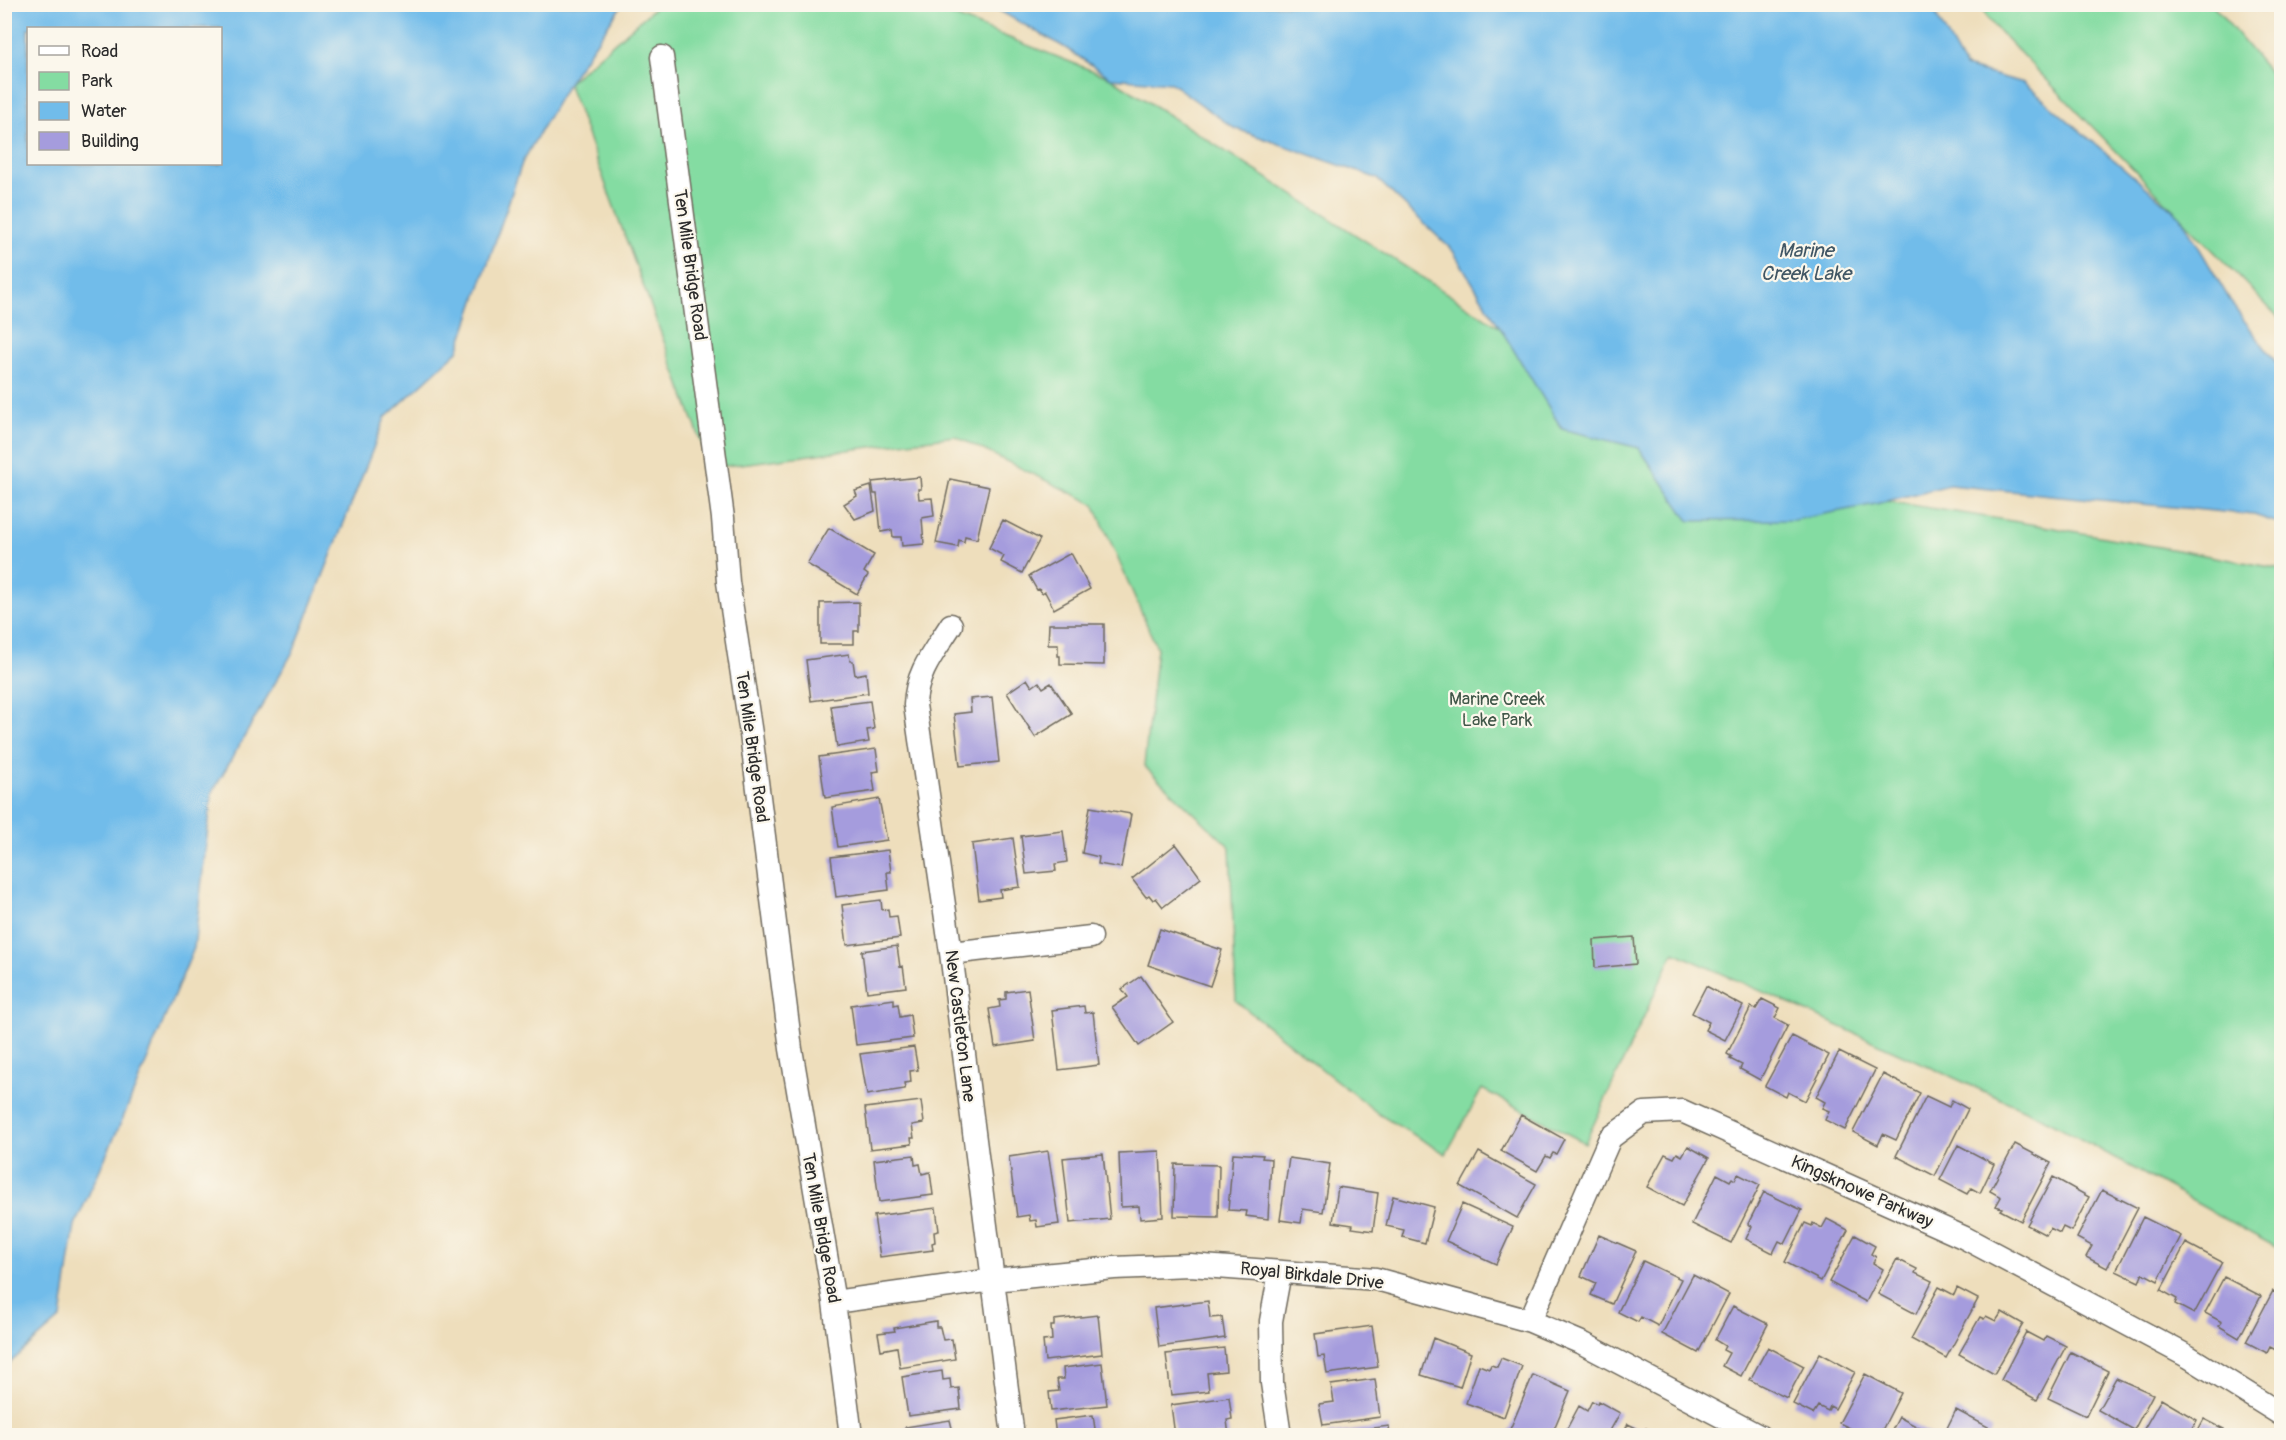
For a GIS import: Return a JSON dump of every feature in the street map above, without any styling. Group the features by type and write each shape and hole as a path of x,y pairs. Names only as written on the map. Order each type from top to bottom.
{"street":[{"name":"Ten Mile Bridge Road","path":"662,57 790,1049 834,1302 851,1436"},
{"name":"New Castleton Lane","path":"951,625 921,672 915,687 915,705 951,953 1014,1436"},
{"path":"951,953 1091,937"},
{"name":"Kingsknowe Parkway","path":"1530,1321 1610,1138 1644,1113 1682,1111 1965,1238 2189,1357 2282,1415"},
{"name":"Royal Birkdale Drive","path":"834,1302 993,1280 1114,1268 1190,1265 1376,1279 1530,1321 1584,1344 1759,1436"},
{"path":"1280,1272 1271,1321 1272,1383 1280,1436"}],"green space":[{"name":"Marine Creek Lake Park","path":"658,5 925,5 1111,78 1501,328 1672,467 2049,527 2281,569 2281,1250 2039,1116 1674,952 1585,1143 1482,1089 1446,1154 1380,1115 1236,1001 1230,847 1144,766 1157,648 1094,504 955,436 711,468 568,83"},
{"path":"1978,5 2213,5 2281,86 2281,320 1994,26"}],"water":[{"path":"5,4 622,5 568,83 522,163 458,351 385,418 294,650 212,793 194,948 123,1118 75,1225 61,1318 5,1367"},
{"name":"Marine Creek Lake","path":"989,5 1935,5 1937,17 1965,67 2024,83 2181,217 2234,307 2281,369 2281,524 2254,515 1949,485 1876,504 1794,520 1689,521 1639,448 1562,429 1453,251 1376,178 1234,128 1171,83 1111,78 1064,47"}],"building":[{"path":"920,477 919,499 932,498 934,516 922,518 924,544 902,546 901,537 893,537 892,530 881,532 877,494 874,494 872,482"},
{"path":"950,479 989,487 977,539 965,536 964,542 959,540 958,547 936,543"},
{"path":"871,486 875,511 855,519 844,504 857,496 855,491"},
{"path":"1003,520 1040,539 1022,573 1001,562 1004,556 989,548"},
{"path":"829,528 874,555 864,572 868,575 857,594 807,564"},
{"path":"1071,553 1090,589 1054,609 1045,592 1042,594 1039,589 1037,590 1029,576"},
{"path":"859,602 859,631 854,631 854,644 820,644 820,603"},
{"path":"1049,624 1104,624 1104,665 1060,664 1058,645 1048,645"},
{"path":"849,654 850,661 853,661 855,675 866,673 868,693 811,701 806,660"},
{"path":"1027,679 1032,687 1039,682 1043,688 1051,683 1072,714 1035,737 1007,693"},
{"path":"992,697 999,762 960,766 954,714 971,712 970,699"},
{"path":"870,701 874,729 867,730 869,742 837,747 831,706"},
{"path":"876,749 879,771 872,772 875,791 825,798 819,757"},
{"path":"879,799 887,840 838,847 832,807"},
{"path":"1090,807 1131,814 1121,868 1098,864 1099,857 1082,853"},
{"path":"1063,831 1067,862 1055,864 1056,871 1026,874 1021,836"},
{"path":"1013,838 1020,887 1000,890 1001,897 979,900 972,844"},
{"path":"1176,844 1201,878 1163,907 1156,898 1153,900 1149,895 1146,897 1132,879"},
{"path":"888,850 891,872 887,872 889,890 836,897 831,857"},
{"path":"881,900 882,910 888,909 889,917 897,916 900,938 847,945 842,905"},
{"path":"1160,929 1222,950 1210,986 1148,965"},
{"path":"1634,937 1636,964 1595,968 1594,940"},
{"path":"897,946 906,987 867,992 862,951"},
{"path":"1141,976 1173,1022 1139,1046 1112,1007 1128,997 1122,989"},
{"path":"1706,986 1743,1006 1725,1040 1705,1030 1709,1022 1692,1013"},
{"path":"1028,989 1035,1041 995,1047 989,1009 1000,1007 999,1000 1006,999 1006,992"},
{"path":"894,999 894,1005 898,1004 900,1017 910,1015 913,1038 856,1045 851,1005"},
{"path":"1762,999 1780,1008 1775,1018 1788,1025 1760,1080 1740,1069 1742,1065 1730,1059 1732,1057 1727,1054 1751,1007 1756,1009"},
{"path":"1084,1006 1085,1013 1093,1012 1099,1065 1059,1070 1052,1010"},
{"path":"1792,1036 1829,1055 1805,1101 1788,1092 1786,1097 1765,1086"},
{"path":"914,1047 918,1070 910,1071 911,1082 904,1083 905,1089 867,1095 860,1054"},
{"path":"1839,1052 1875,1070 1845,1130 1825,1120 1829,1111 1822,1108 1825,1102 1816,1097"},
{"path":"1883,1074 1920,1093 1896,1140 1883,1134 1878,1145 1853,1132"},
{"path":"1926,1096 1949,1107 1952,1100 1968,1109 1935,1176 1896,1156"},
{"path":"921,1101 924,1123 912,1125 914,1138 911,1138 912,1144 870,1149 865,1108"},
{"path":"1521,1115 1564,1139 1556,1154 1553,1153 1550,1158 1546,1156 1537,1171 1501,1151"},
{"path":"2015,1144 2051,1163 2021,1221 2000,1210 2002,1208 1996,1206 2001,1197 1990,1191"},
{"path":"1958,1145 1994,1164 1980,1193 1971,1188 1967,1194 1940,1180"},
{"path":"1688,1146 1709,1158 1682,1206 1647,1187 1665,1154 1674,1158 1677,1153 1682,1156"},
{"path":"1048,1151 1059,1224 1037,1227 1036,1220 1030,1221 1029,1215 1017,1217 1009,1157"},
{"path":"1160,1151 1163,1217 1140,1219 1139,1206 1121,1207 1119,1153"},
{"path":"1479,1152 1536,1184 1517,1218 1460,1186"},
{"path":"1233,1153 1263,1155 1262,1158 1271,1159 1268,1219 1246,1216 1247,1211 1228,1210"},
{"path":"1103,1154 1110,1219 1070,1223 1063,1158"},
{"path":"914,1155 915,1165 920,1164 922,1174 930,1172 933,1195 879,1202 874,1160"},
{"path":"1289,1158 1330,1164 1323,1212 1303,1209 1301,1223 1280,1220"},
{"path":"1175,1164 1219,1165 1218,1217 1174,1216"},
{"path":"1717,1174 1730,1181 1732,1178 1735,1180 1738,1174 1760,1185 1731,1243 1692,1224"},
{"path":"2053,1177 2089,1197 2071,1231 2063,1227 2060,1233 2050,1228 2046,1235 2027,1225"},
{"path":"1338,1187 1378,1193 1373,1231 1333,1222"},
{"path":"2102,1190 2138,1208 2107,1268 2086,1257 2092,1246 2077,1238"},
{"path":"1764,1192 1802,1210 1785,1244 1779,1241 1773,1253 1746,1239 1752,1226 1748,1224"},
{"path":"1393,1196 1434,1207 1425,1243 1402,1237 1404,1230 1386,1226"},
{"path":"1462,1204 1513,1227 1496,1264 1446,1241"},
{"path":"936,1208 939,1231 934,1232 933,1250 880,1257 874,1216"},
{"path":"2143,1217 2181,1236 2158,1281 2143,1273 2139,1282 2116,1271"},
{"path":"1827,1219 1848,1230 1821,1281 1785,1262 1805,1223 1812,1226 1813,1223 1822,1228"},
{"path":"1599,1235 1636,1251 1612,1304 1591,1295 1596,1283 1581,1276"},
{"path":"1855,1235 1875,1246 1871,1254 1876,1257 1873,1263 1883,1269 1866,1302 1829,1282"},
{"path":"2186,1243 2222,1262 2194,1314 2175,1304 2177,1299 2161,1290"},
{"path":"1897,1259 1917,1269 1915,1273 1932,1281 1916,1314 1878,1294"},
{"path":"1643,1261 1681,1279 1658,1326 1641,1317 1638,1322 1618,1312"},
{"path":"1693,1275 1729,1294 1698,1353 1662,1334"},
{"path":"2224,1277 2261,1296 2239,1338 2219,1326 2222,1322 2205,1313"},
{"path":"1939,1287 1954,1295 1957,1288 1978,1299 1946,1358 1911,1339"},
{"path":"2273,1291 2282,1295 2282,1353 2270,1347 2267,1353 2246,1342"},
{"path":"1208,1301 1210,1318 1222,1317 1225,1338 1159,1347 1154,1308"},
{"path":"1733,1306 1768,1324 1741,1376 1722,1366 1729,1353 1723,1350 1725,1346 1715,1340"},
{"path":"2002,1312 2023,1324 1994,1374 1959,1354 1980,1317 1984,1319 1986,1316 1996,1321"},
{"path":"1098,1315 1102,1354 1045,1361 1043,1341 1052,1340 1051,1326 1054,1326 1054,1320"},
{"path":"936,1321 936,1327 940,1327 943,1340 952,1339 955,1359 900,1368 897,1347 881,1350 878,1333"},
{"path":"1372,1326 1378,1367 1327,1374 1324,1356 1318,1357 1315,1334"},
{"path":"2026,1332 2043,1341 2046,1336 2066,1346 2037,1400 2001,1380"},
{"path":"1433,1338 1471,1353 1460,1387 1421,1375"},
{"path":"1768,1347 1804,1366 1787,1398 1750,1380"},
{"path":"1224,1348 1226,1371 1207,1373 1209,1391 1171,1395 1166,1354"},
{"path":"2071,1352 2108,1371 2086,1416 2048,1398"},
{"path":"1820,1353 1855,1372 1835,1409 1830,1406 1828,1411 1818,1406 1813,1414 1793,1404"},
{"path":"1501,1358 1522,1366 1504,1417 1466,1403 1479,1365 1489,1369 1491,1365 1497,1367"},
{"path":"1102,1363 1107,1405 1051,1411 1049,1392 1059,1391 1057,1379 1064,1379 1063,1368"},
{"path":"942,1371 943,1380 950,1379 951,1389 959,1388 961,1409 908,1416 902,1377"},
{"path":"1865,1374 1901,1393 1879,1436 1852,1436 1854,1430 1839,1423"},
{"path":"1533,1375 1570,1391 1551,1436 1511,1436 1508,1434"},
{"path":"2116,1378 2153,1394 2134,1430 2098,1410"},
{"path":"1375,1379 1380,1417 1323,1425 1319,1404 1334,1402 1331,1385"},
{"path":"1229,1397 1232,1419 1227,1420 1229,1436 1175,1436 1171,1405"},
{"path":"2161,1399 2197,1420 2189,1436 2140,1436"},
{"path":"1592,1401 1597,1404 1598,1401 1620,1413 1607,1436 1563,1436 1579,1406 1587,1411"},
{"path":"1956,1410 1992,1429 1989,1436 1943,1436"},
{"path":"1093,1415 1096,1436 1056,1436 1054,1420"},
{"path":"1899,1417 1934,1436 1889,1436"},
{"path":"2204,1419 2224,1429 2220,1436 2195,1436"},
{"path":"950,1420 954,1436 907,1436 905,1427"},
{"path":"1628,1424 1644,1432 1646,1428 1661,1436 1622,1436"},
{"path":"1389,1426 1390,1436 1327,1436 1327,1434"}]}
